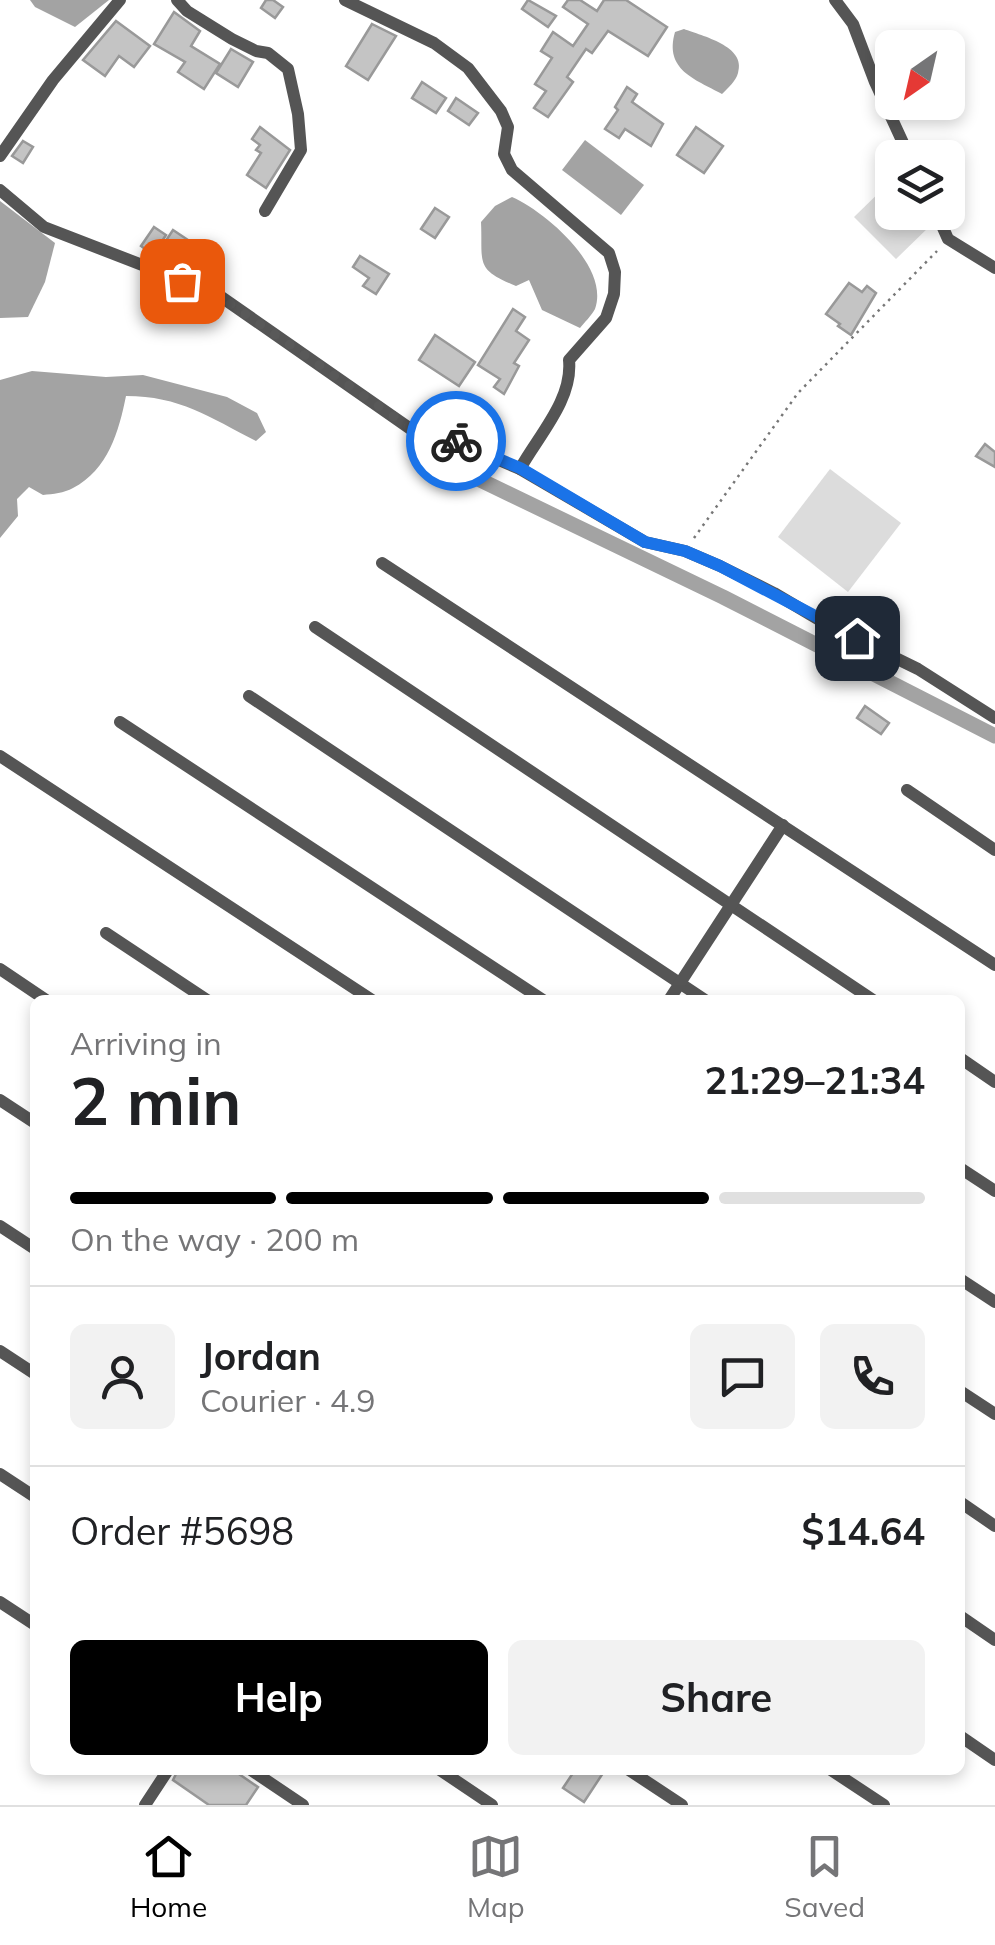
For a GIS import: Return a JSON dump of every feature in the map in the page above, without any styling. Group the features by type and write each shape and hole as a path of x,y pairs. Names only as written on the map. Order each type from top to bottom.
{"street":[{"path":"0,156 53,80 120,0"},
{"path":"177,0 232,39 268,53 288,70 301,150 265,211"},
{"path":"345,0 434,43 468,68 501,111 508,128 504,154 512,170 609,253 616,272 606,318 569,360 565,392 520,468"},
{"path":"835,0 853,24 902,140"},
{"path":"0,190 44,228 216,294 425,438 450,438 520,468 645,542 685,551 918,669 995,718"},
{"path":"944,230 948,239 995,268"},
{"path":"382,562 995,965"},
{"path":"315,627 866,995"},
{"path":"248,696 697,995"},
{"path":"120,722 535,995"},
{"path":"0,756 364,995"},
{"path":"907,790 995,850"},
{"path":"672,995 783,825"},
{"path":"106,933 199,995"},
{"path":"0,969 39,995"},
{"path":"965,1061 995,1082"},
{"path":"0,1100 30,1120"},
{"path":"965,1171 995,1190"},
{"path":"0,1226 30,1246"},
{"path":"965,1281 995,1302"},
{"path":"0,1351 30,1371"},
{"path":"965,1394 995,1414"},
{"path":"0,1474 30,1494"},
{"path":"965,1505 995,1526"},
{"path":"0,1602 30,1623"},
{"path":"965,1619 995,1640"},
{"path":"965,1739 995,1760"},
{"path":"145,1805 165,1775"},
{"path":"258,1775 303,1805"},
{"path":"447,1775 492,1805"},
{"path":"637,1775 682,1805"},
{"path":"839,1775 884,1805"}],"path":[{"path":"685,551 798,393 948,239"}],"shaded area":[{"path":"30,0 109,0 75,27 35,7"},
{"path":"684,29 721,44 736,56 737,76 722,94 692,78 678,64 674,56 675,32"},
{"path":"585,140 644,185 621,215 562,170"},
{"path":"512,197 557,228 593,276 595,309 580,328 542,310 529,280 516,286 493,275 483,263 481,222 495,206"},
{"path":"875,197 875,230 926,230 896,259 854,217"},
{"path":"0,201 55,243 45,282 28,317 0,318"},
{"path":"32,371 106,377 143,375 227,397 257,413 266,432 256,441 178,404 126,396 115,436 95,471 62,492 43,495 29,487 17,499 18,516 0,538 0,380"},
{"path":"830,469 901,523 848,592 778,537"}],"building":[{"path":"266,0 283,7 275,18 261,8"},
{"path":"528,0 556,16 548,27 522,9"},
{"path":"568,0 580,0 597,11 604,0 626,0 667,27 648,56 608,31 592,53 586,49 567,77 573,82 548,117 534,108 546,91 535,84 552,58 541,51 553,32 573,46 588,24 563,7"},
{"path":"174,12 200,31 191,46 220,64 204,89 178,72 185,62 154,44"},
{"path":"116,21 150,46 134,67 119,56 105,76 83,60"},
{"path":"372,24 396,36 368,80 346,66"},
{"path":"231,49 253,62 238,87 216,73"},
{"path":"422,82 446,98 436,113 412,98"},
{"path":"627,87 637,94 632,102 663,124 651,146 625,129 619,138 605,129"},
{"path":"456,98 478,113 469,125 448,111"},
{"path":"260,127 290,150 266,188 247,175 261,153 256,150 260,145 252,139"},
{"path":"696,127 723,146 704,173 677,155"},
{"path":"23,141 33,147 23,163 12,156"},
{"path":"435,208 449,217 435,238 421,229"},
{"path":"154,227 166,235 153,255 141,246"},
{"path":"173,230 188,240 180,251 165,242"},
{"path":"360,256 389,274 376,294 363,286 369,278 353,267"},
{"path":"849,283 862,292 867,286 876,293 851,335 826,314"},
{"path":"513,309 525,317 516,331 529,340 514,363 519,366 504,394 494,387 500,379 478,365"},
{"path":"435,335 475,362 459,386 419,360"},
{"path":"985,444 995,452 995,467 976,456"},
{"path":"865,706 889,723 881,734 857,718"},
{"path":"176,1775 240,1775 258,1787 246,1805 209,1805 173,1780"},
{"path":"572,1775 602,1775 584,1802 563,1788"}],"waterway":[{"path":"474,477 723,597 995,736"}],"way so far":[{"path":"182,281 216,294 425,438 456,441"}],"route":[{"path":"456,441 520,468 645,542 685,551 720,566 857,638"}]}
